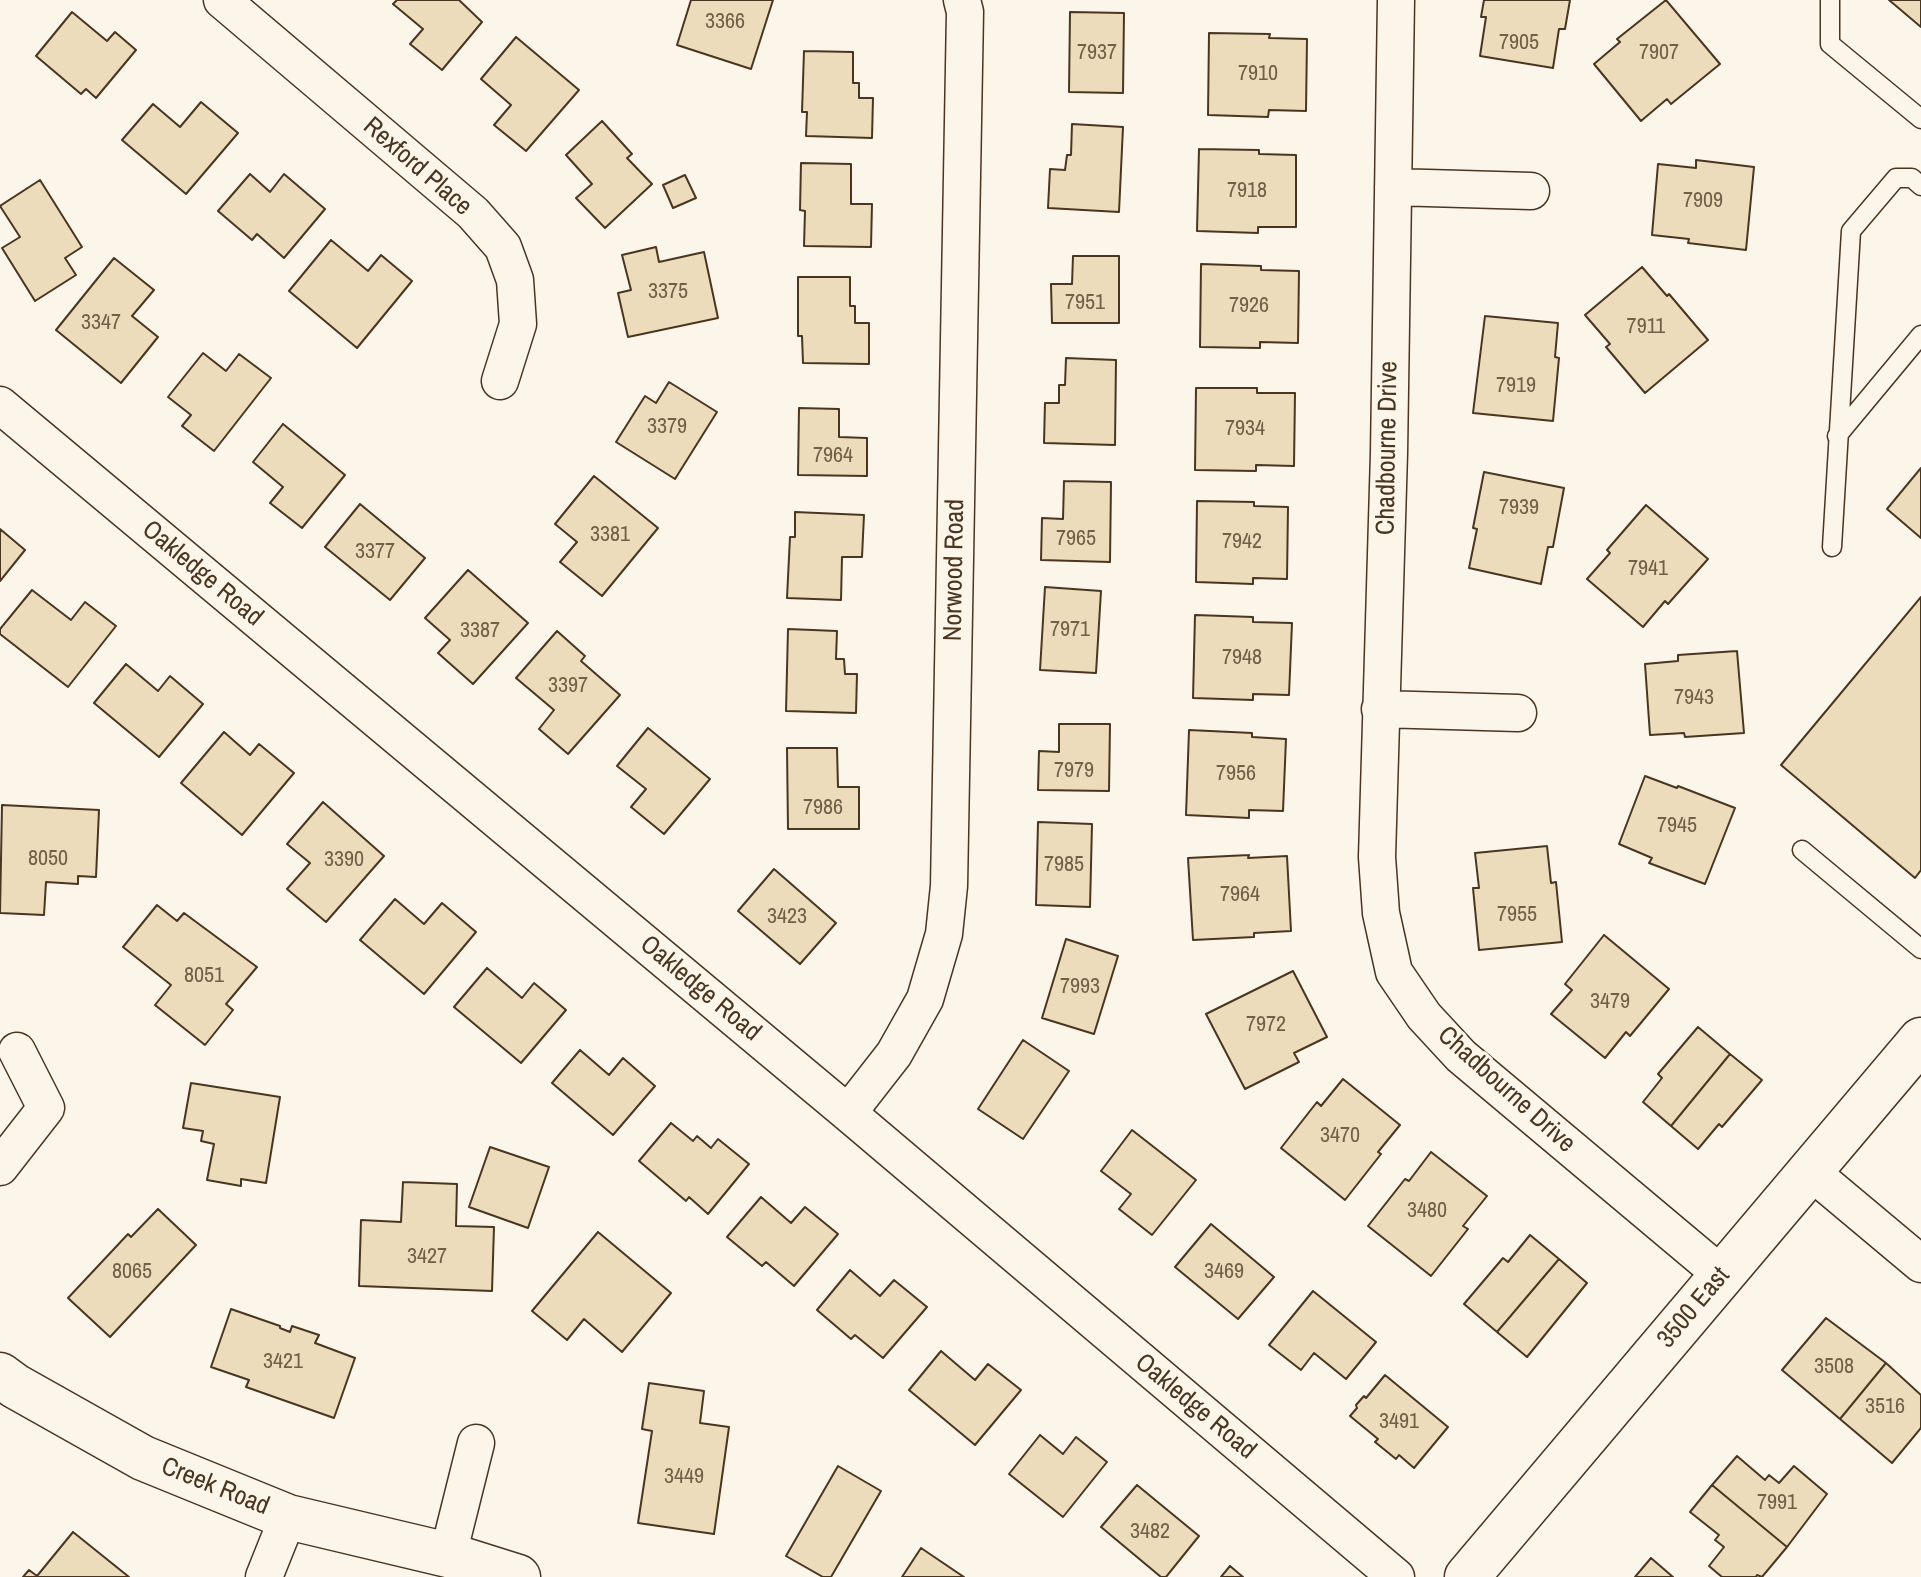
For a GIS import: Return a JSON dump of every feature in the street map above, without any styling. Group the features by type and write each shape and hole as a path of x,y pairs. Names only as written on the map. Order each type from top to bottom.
{"main road":[{"name":"3500 East","path":"1467,1577 1921,1040"},
{"name":"Creek Road","path":"0,1375 143,1458 288,1517 448,1555 518,1577"}],"street":[{"name":"Rexford Place","path":"222,0 473,213 503,247 515,280 518,324 500,381"},
{"name":"Norwood Road","path":"848,1113 894,1054 925,999 944,934 949,886 965,12 962,0"},
{"name":"Chadbourne Drive","path":"1396,0 1389,453 1377,857 1381,913 1394,972 1424,1016 1461,1056 1722,1275"},
{"path":"1393,187 1531,191"},
{"name":"Oakledge Road","path":"0,405 848,1113 1396,1577"},
{"path":"1380,709 1518,713"},
{"path":"0,1167 46,1108 17,1051"},
{"path":"1810,1171 1921,1264"},
{"path":"448,1555 476,1443"},
{"path":"264,1577 288,1517"}],"lane":[{"path":"1830,0 1830,44 1921,119"},
{"path":"1832,547 1851,231 1896,178 1912,178 1921,186"},
{"path":"1837,436 1921,335"},
{"path":"1802,850 1921,949"}],"building":[{"path":"397,0 459,0 482,22 442,70 410,44 423,29 393,4"},
{"path":"691,0 773,0 751,69 677,45"},
{"path":"1484,0 1570,0 1565,29 1559,29 1553,68 1480,56 1486,17 1481,17"},
{"path":"1666,0 1720,64 1671,104 1667,99 1641,121 1594,64 1620,42 1617,39"},
{"path":"1889,0 1921,0 1921,27"},
{"path":"72,12 107,41 115,32 136,50 96,98 86,89 81,94 36,56"},
{"path":"1070,12 1124,13 1123,93 1069,92"},
{"path":"1209,33 1270,34 1269,38 1307,39 1306,111 1269,110 1268,117 1208,115"},
{"path":"516,37 579,90 526,151 494,125 511,105 481,79"},
{"path":"804,51 853,52 853,83 859,83 859,98 873,98 872,138 806,136 807,112 802,112"},
{"path":"201,102 238,133 186,194 122,140 153,104 180,127"},
{"path":"602,121 632,154 627,158 652,184 605,228 576,198 592,184 566,155"},
{"path":"1072,124 1123,127 1119,212 1048,208 1050,169 1065,170 1067,155 1071,155"},
{"path":"1199,149 1259,150 1259,154 1296,155 1296,227 1258,227 1258,233 1197,231"},
{"path":"1696,160 1754,167 1746,250 1652,235 1658,164 1696,168"},
{"path":"801,163 851,164 851,204 872,204 871,247 804,246 805,211 800,210"},
{"path":"250,174 270,192 284,174 325,209 284,258 257,234 252,240 218,211"},
{"path":"685,175 696,198 673,208 663,185"},
{"path":"40,180 82,247 65,258 76,275 35,301 2,248 20,237 0,206"},
{"path":"331,240 368,271 381,255 412,281 357,348 289,291"},
{"path":"656,247 659,262 704,252 718,318 628,337 618,293 631,290 622,255"},
{"path":"1073,256 1119,256 1119,323 1052,323 1051,284 1072,284"},
{"path":"114,258 154,290 132,316 158,337 121,383 56,330"},
{"path":"1201,264 1299,271 1298,343 1260,342 1260,348 1200,347"},
{"path":"1642,267 1708,340 1645,393 1606,347 1610,344 1585,315"},
{"path":"798,277 850,277 850,306 855,306 855,323 869,323 869,364 803,363 802,336 798,336"},
{"path":"1485,316 1558,323 1555,357 1559,358 1553,421 1473,413"},
{"path":"203,353 226,371 239,354 271,378 214,451 182,426 191,415 168,397"},
{"path":"1066,358 1116,360 1115,445 1044,443 1045,403 1059,403 1059,385 1065,385"},
{"path":"669,382 717,412 675,479 616,442 645,396 656,403"},
{"path":"1196,388 1257,388 1257,393 1295,393 1294,466 1256,465 1256,471 1195,470"},
{"path":"799,408 839,409 839,437 867,438 867,476 798,475"},
{"path":"283,424 345,475 302,528 270,503 283,487 253,462"},
{"path":"1921,468 1921,538 1887,509"},
{"path":"1484,472 1564,488 1553,547 1548,547 1541,584 1469,568"},
{"path":"594,476 658,528 602,596 560,562 577,542 555,524"},
{"path":"1064,481 1111,482 1110,562 1041,560 1042,518 1063,519"},
{"path":"1197,501 1254,502 1254,506 1288,507 1287,579 1253,578 1253,584 1196,582"},
{"path":"360,504 425,558 390,600 325,547"},
{"path":"1646,505 1708,559 1643,627 1587,579 1610,553 1607,550"},
{"path":"795,512 864,515 862,557 842,557 841,600 787,598 790,537 795,537"},
{"path":"0,529 25,550 0,581"},
{"path":"468,570 528,623 473,684 438,653 450,640 425,618"},
{"path":"1045,587 1101,591 1096,673 1040,670"},
{"path":"32,590 71,620 85,602 116,626 68,687 0,634 0,629"},
{"path":"1921,597 1921,870 1915,878 1781,765"},
{"path":"1195,615 1253,617 1253,622 1292,623 1289,695 1253,694 1253,700 1193,698"},
{"path":"788,629 837,631 836,659 844,659 845,674 857,674 856,713 786,711"},
{"path":"557,631 585,656 581,661 620,695 568,754 539,729 554,710 516,678"},
{"path":"1737,651 1744,733 1685,737 1684,733 1650,735 1645,664 1678,661 1678,655"},
{"path":"126,664 158,691 170,676 203,704 159,757 94,703"},
{"path":"1059,724 1110,724 1109,791 1038,790 1039,751 1059,752"},
{"path":"648,728 710,779 664,834 631,807 646,789 617,766"},
{"path":"1189,730 1252,733 1252,737 1286,739 1283,811 1249,810 1249,818 1186,815"},
{"path":"224,732 250,755 259,744 294,773 242,835 181,783"},
{"path":"787,748 837,748 838,787 859,787 859,829 788,829"},
{"path":"1645,776 1735,808 1705,884 1649,863 1652,858 1619,844"},
{"path":"323,802 384,856 326,922 287,889 310,863 287,844"},
{"path":"2,805 99,810 96,877 78,876 78,884 46,882 44,915 0,913"},
{"path":"1038,822 1092,824 1090,907 1036,905"},
{"path":"1547,846 1551,883 1556,882 1562,942 1479,950 1473,888 1479,888 1475,853"},
{"path":"1249,855 1248,858 1287,856 1291,931 1254,933 1254,937 1193,940 1188,858"},
{"path":"774,869 836,923 800,964 738,911"},
{"path":"395,899 424,924 442,903 476,932 424,994 360,940"},
{"path":"157,905 177,921 184,913 257,967 226,1004 233,1010 205,1045 155,1005 171,985 123,947"},
{"path":"1604,935 1669,989 1630,1036 1626,1032 1605,1058 1551,1014 1572,990 1565,984"},
{"path":"1066,939 1118,956 1094,1034 1042,1018"},
{"path":"487,968 522,998 534,983 566,1010 521,1063 454,1007"},
{"path":"1293,971 1327,1037 1294,1053 1299,1062 1245,1089 1206,1014"},
{"path":"1698,1027 1730,1054 1671,1126 1643,1102 1662,1078 1658,1074"},
{"path":"1023,1040 1069,1071 1023,1139 978,1109"},
{"path":"580,1050 609,1075 623,1058 655,1086 613,1135 552,1083"},
{"path":"1730,1054 1762,1080 1722,1127 1719,1124 1698,1149 1671,1126"},
{"path":"1343,1079 1400,1125 1345,1200 1281,1148 1317,1102 1321,1106"},
{"path":"191,1083 280,1097 266,1183 241,1179 241,1186 207,1180 214,1144 201,1141 203,1131 183,1128"},
{"path":"671,1123 693,1141 697,1136 711,1148 718,1139 749,1164 708,1214 689,1197 686,1201 639,1161"},
{"path":"1132,1130 1196,1180 1152,1235 1119,1209 1131,1194 1101,1171"},
{"path":"490,1147 549,1167 528,1228 469,1207"},
{"path":"1431,1152 1487,1196 1463,1226 1468,1229 1431,1276 1368,1226"},
{"path":"403,1182 457,1184 456,1226 494,1227 492,1291 359,1286 361,1220 401,1222"},
{"path":"761,1197 791,1223 805,1207 838,1234 794,1286 766,1262 762,1266 727,1237"},
{"path":"158,1209 196,1245 110,1337 68,1298 128,1234 131,1237"},
{"path":"1211,1224 1274,1277 1238,1319 1175,1267"},
{"path":"598,1232 671,1293 622,1352 584,1319 567,1340 532,1311"},
{"path":"1530,1235 1559,1259 1497,1332 1464,1304 1503,1258 1508,1262"},
{"path":"1559,1259 1587,1283 1527,1357 1497,1332"},
{"path":"850,1270 880,1296 894,1280 927,1307 883,1358 855,1335 851,1339 817,1310"},
{"path":"1313,1291 1376,1342 1346,1379 1314,1353 1301,1370 1269,1345"},
{"path":"231,1309 290,1332 292,1326 319,1335 315,1343 355,1358 334,1418 246,1387 249,1380 211,1367"},
{"path":"1826,1318 1886,1363 1840,1419 1782,1370"},
{"path":"941,1351 975,1380 988,1364 1021,1390 975,1445 909,1390"},
{"path":"1886,1363 1921,1395 1921,1428 1892,1463 1840,1419"},
{"path":"1385,1375 1448,1427 1414,1468 1399,1455 1396,1459 1375,1442 1378,1439 1350,1416 1356,1405"},
{"path":"649,1383 704,1391 700,1423 729,1427 714,1534 638,1523 652,1431 642,1429"},
{"path":"1040,1435 1063,1454 1076,1437 1107,1462 1063,1517 1009,1474"},
{"path":"1737,1456 1765,1480 1769,1475 1779,1483 1794,1466 1827,1494 1787,1547 1712,1485"},
{"path":"838,1466 881,1491 831,1577 823,1577 786,1556"},
{"path":"1137,1485 1199,1536 1166,1577 1161,1577 1101,1527"},
{"path":"1712,1485 1787,1547 1762,1577 1722,1577 1709,1566 1724,1547 1715,1540 1719,1535 1690,1512"},
{"path":"73,1532 129,1577 23,1577 29,1570 37,1576"},
{"path":"921,1548 964,1577 902,1577"},
{"path":"1651,1558 1673,1577 1635,1577"},
{"path":"1230,1566 1243,1577 1221,1577"}]}
